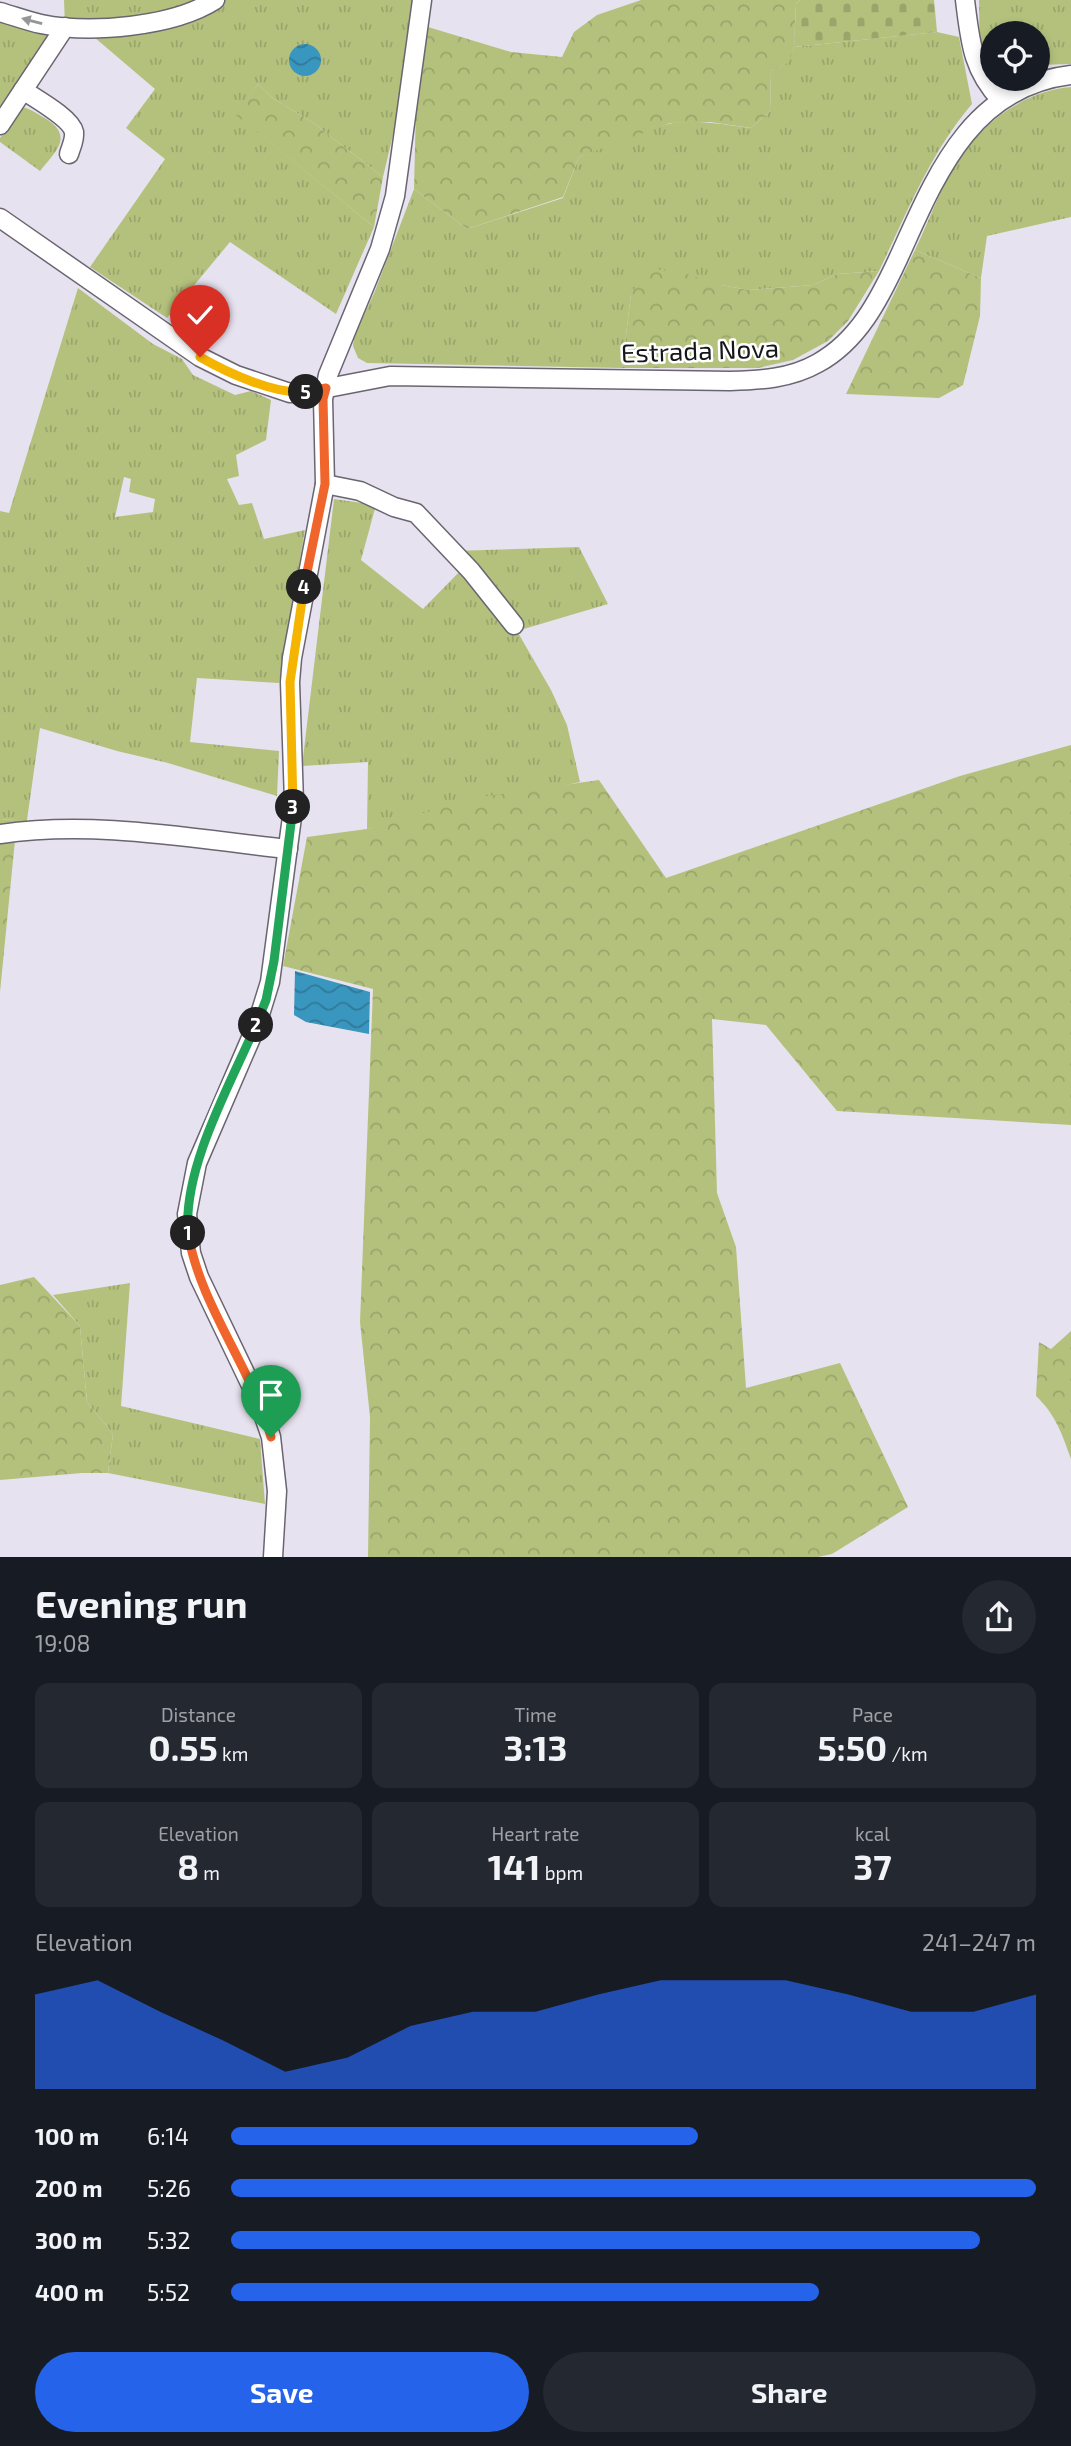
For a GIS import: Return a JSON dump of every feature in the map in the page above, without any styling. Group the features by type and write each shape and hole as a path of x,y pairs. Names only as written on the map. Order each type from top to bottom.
{"street":[{"path":"0,12 41,24 65,27 115,26 170,20 215,0"},
{"path":"273,1557 277,1490 271,1437 259,1402 199,1278 191,1253 187,1214 197,1163 266,1000 274,961 293,802 290,682 292,658 325,484 323,399 327,381 380,248 395,196 422,0"},
{"path":"965,0 976,67 1001,100"},
{"path":"0,125 65,27"},
{"name":"Estrada Nova","path":"0,218 200,357 236,375 273,387 327,381 365,370 390,376 730,382 772,379 805,370 833,354 857,331 880,298 942,166 972,126 1001,100 1034,83 1071,75"},
{"path":"23,90 68,121 74,130 69,154"},
{"path":"325,484 360,491 394,507 415,513 471,571 514,625"},
{"path":"0,834 34,829 100,829 288,849"}],"green space":[{"path":"64,0 422,0 416,38 383,177 312,122 274,99 258,84 237,115 374,227 336,314 230,242 167,318 90,267 165,159 126,128 155,89 94,37 88,27 65,27 0,106 0,12 65,26"},
{"path":"641,0 800,0 796,4 794,47 789,62 771,71 770,111 751,128 710,122 670,123 579,157 563,197 467,229 414,189 418,24 511,52 562,57 574,32 597,15"},
{"path":"800,0 934,0 937,32 794,47 796,4"},
{"path":"979,0 1071,0 1071,64 1050,65 1050,21 980,21 980,32"},
{"path":"937,32 959,37 972,104 931,163 879,271 837,274 813,285 749,290 721,285 631,294 622,368 367,363 358,358 353,346 354,337 375,291 414,189 467,229 563,198 579,157 634,134 677,122 751,128 770,111 771,71 788,62 794,47"},
{"path":"258,84 274,99 312,122 383,177 374,227 236,115"},
{"path":"1071,87 1071,217 987,236 981,278 915,250 954,166 976,137 989,124 1019,103 1053,90"},
{"path":"22,107 48,120 60,133 61,139 56,152 40,171 0,142 0,138"},
{"path":"915,250 981,278 980,316 963,385 939,398 846,394"},
{"path":"647,268 683,273 721,285 749,290 813,285 837,274 879,271 848,321 828,341 793,360 758,368 622,368 631,294"},
{"path":"78,288 153,344 182,359 193,375 235,395 251,391 271,400 266,440 236,455 239,476 227,479 239,505 252,503 264,539 305,530 279,683 197,678 190,742 279,751 277,796 40,728 25,830 17,831 17,820 0,819 0,511 9,513","holes":["124,477 131,479 129,492 155,499 153,512 115,517"]},
{"path":"334,499 376,505 361,560 423,609 464,567 452,551 579,547 608,604 517,631 551,690 567,725 580,782 367,829 368,762 302,766"},
{"path":"1071,745 1071,1125 837,1111 766,1025 712,1019 717,1193 736,1247 746,1388 840,1363 908,1507 832,1554 818,1557 368,1557 370,1417 360,1322 373,989 283,966 307,837 367,829 481,797 599,780 666,878 960,776"},
{"path":"0,819 17,820 0,992"},
{"path":"34,1277 80,1326 87,1402 113,1434 108,1473 0,1480 0,1285"},
{"path":"130,1283 121,1406 260,1439 265,1504 108,1473 113,1434 87,1402 80,1326 53,1295"},
{"path":"1071,1331 1071,1459 1053,1418 1036,1396 1039,1342 1051,1349"}],"water":[{"path":"305,44 316,49 321,60 316,71 305,76 294,71 289,60 294,49"},
{"path":"295,971 370,992 369,1034 306,1022 294,1015"}],"route":[{"path":"200,357 236,375 290,393 326,388 323,399 325,484 300,607 290,682 293,802 274,961 266,1000 257,1024 197,1163 187,1214 194,1265 259,1402 271,1437"}]}
